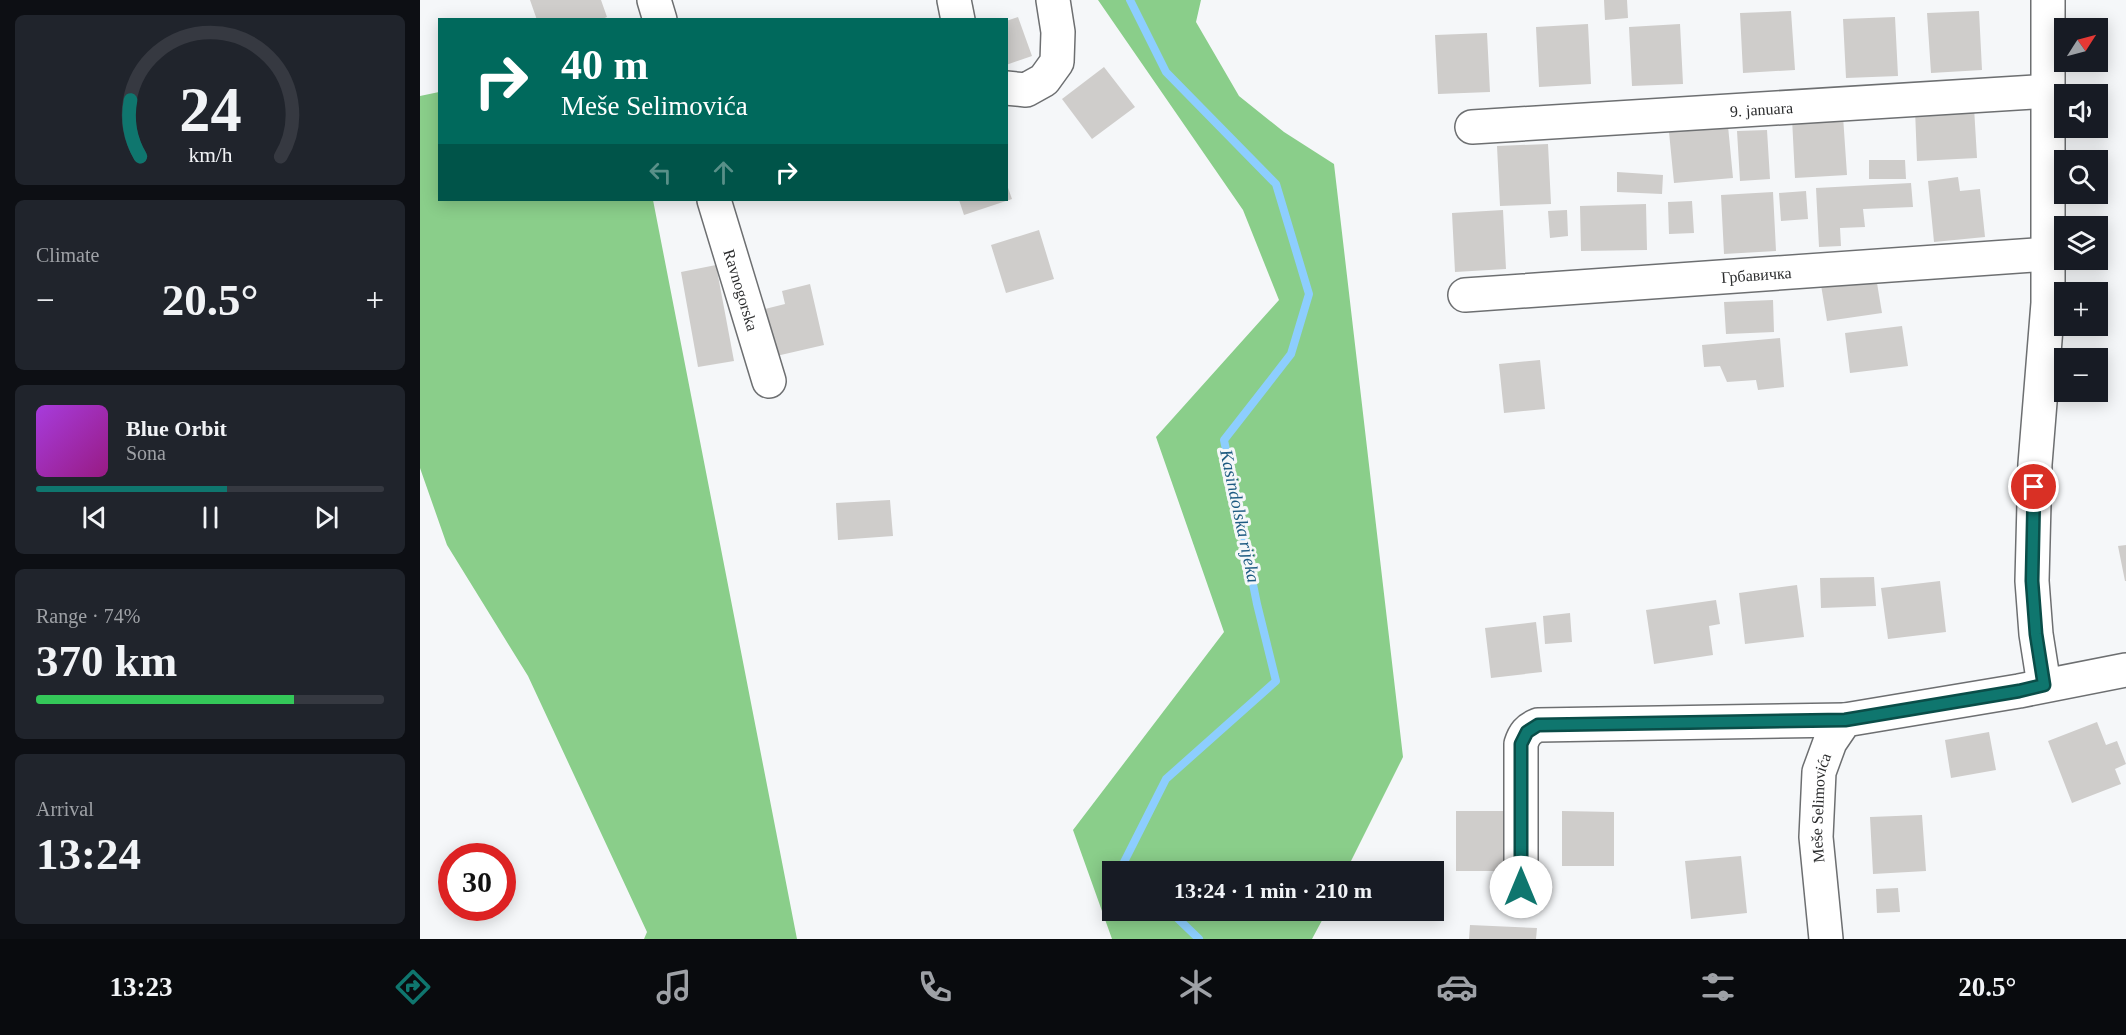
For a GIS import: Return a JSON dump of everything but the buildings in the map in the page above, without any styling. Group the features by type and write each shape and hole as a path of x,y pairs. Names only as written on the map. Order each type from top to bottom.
{"street":[{"path":"654,0 659,18"},
{"path":"954,0 958,18"},
{"path":"1008,88 1026,90 1044,80 1057,62 1058,32 1053,0"},
{"path":"2044,685 2036,634 2032,581 2035,464 2048,303 2048,0"},
{"name":"9. januara","path":"1472,127 2049,91"},
{"name":"Ravnogorska","path":"714,201 769,381"},
{"name":"Грбавичка","path":"1465,295 2048,254"},
{"path":"1521,887 1521,744 1527,732 1538,725 1845,720 2019,691 2126,670"},
{"name":"Meše Selimovića","path":"1826,939 1816,837 1819,772 1830,742 1845,720"}],"green space":[{"path":"1098,0 1201,0 1196,22 1239,96 1284,132 1334,164 1403,757 1351,861 1102,861 1102,911 1073,830 1224,632 1156,437 1279,300 1243,210"},
{"path":"438,92 438,201 653,201 797,939 644,939 647,932 528,676 447,545 420,468 420,96"},
{"path":"1106,921 1322,921 1312,939 1112,939"}],"waterway":[{"name":"Kasindolska rijeka","path":"1125,861 1166,779 1276,681 1257,604 1224,440 1291,354 1309,294 1276,184 1166,72 1130,0"},
{"name":"Kasindolska rijeka","path":"1180,921 1199,939"}],"route":[{"path":"1521,887 1521,744 1527,732 1538,725 1845,720 2044,685 2036,634 2032,581 2034,487"}]}
